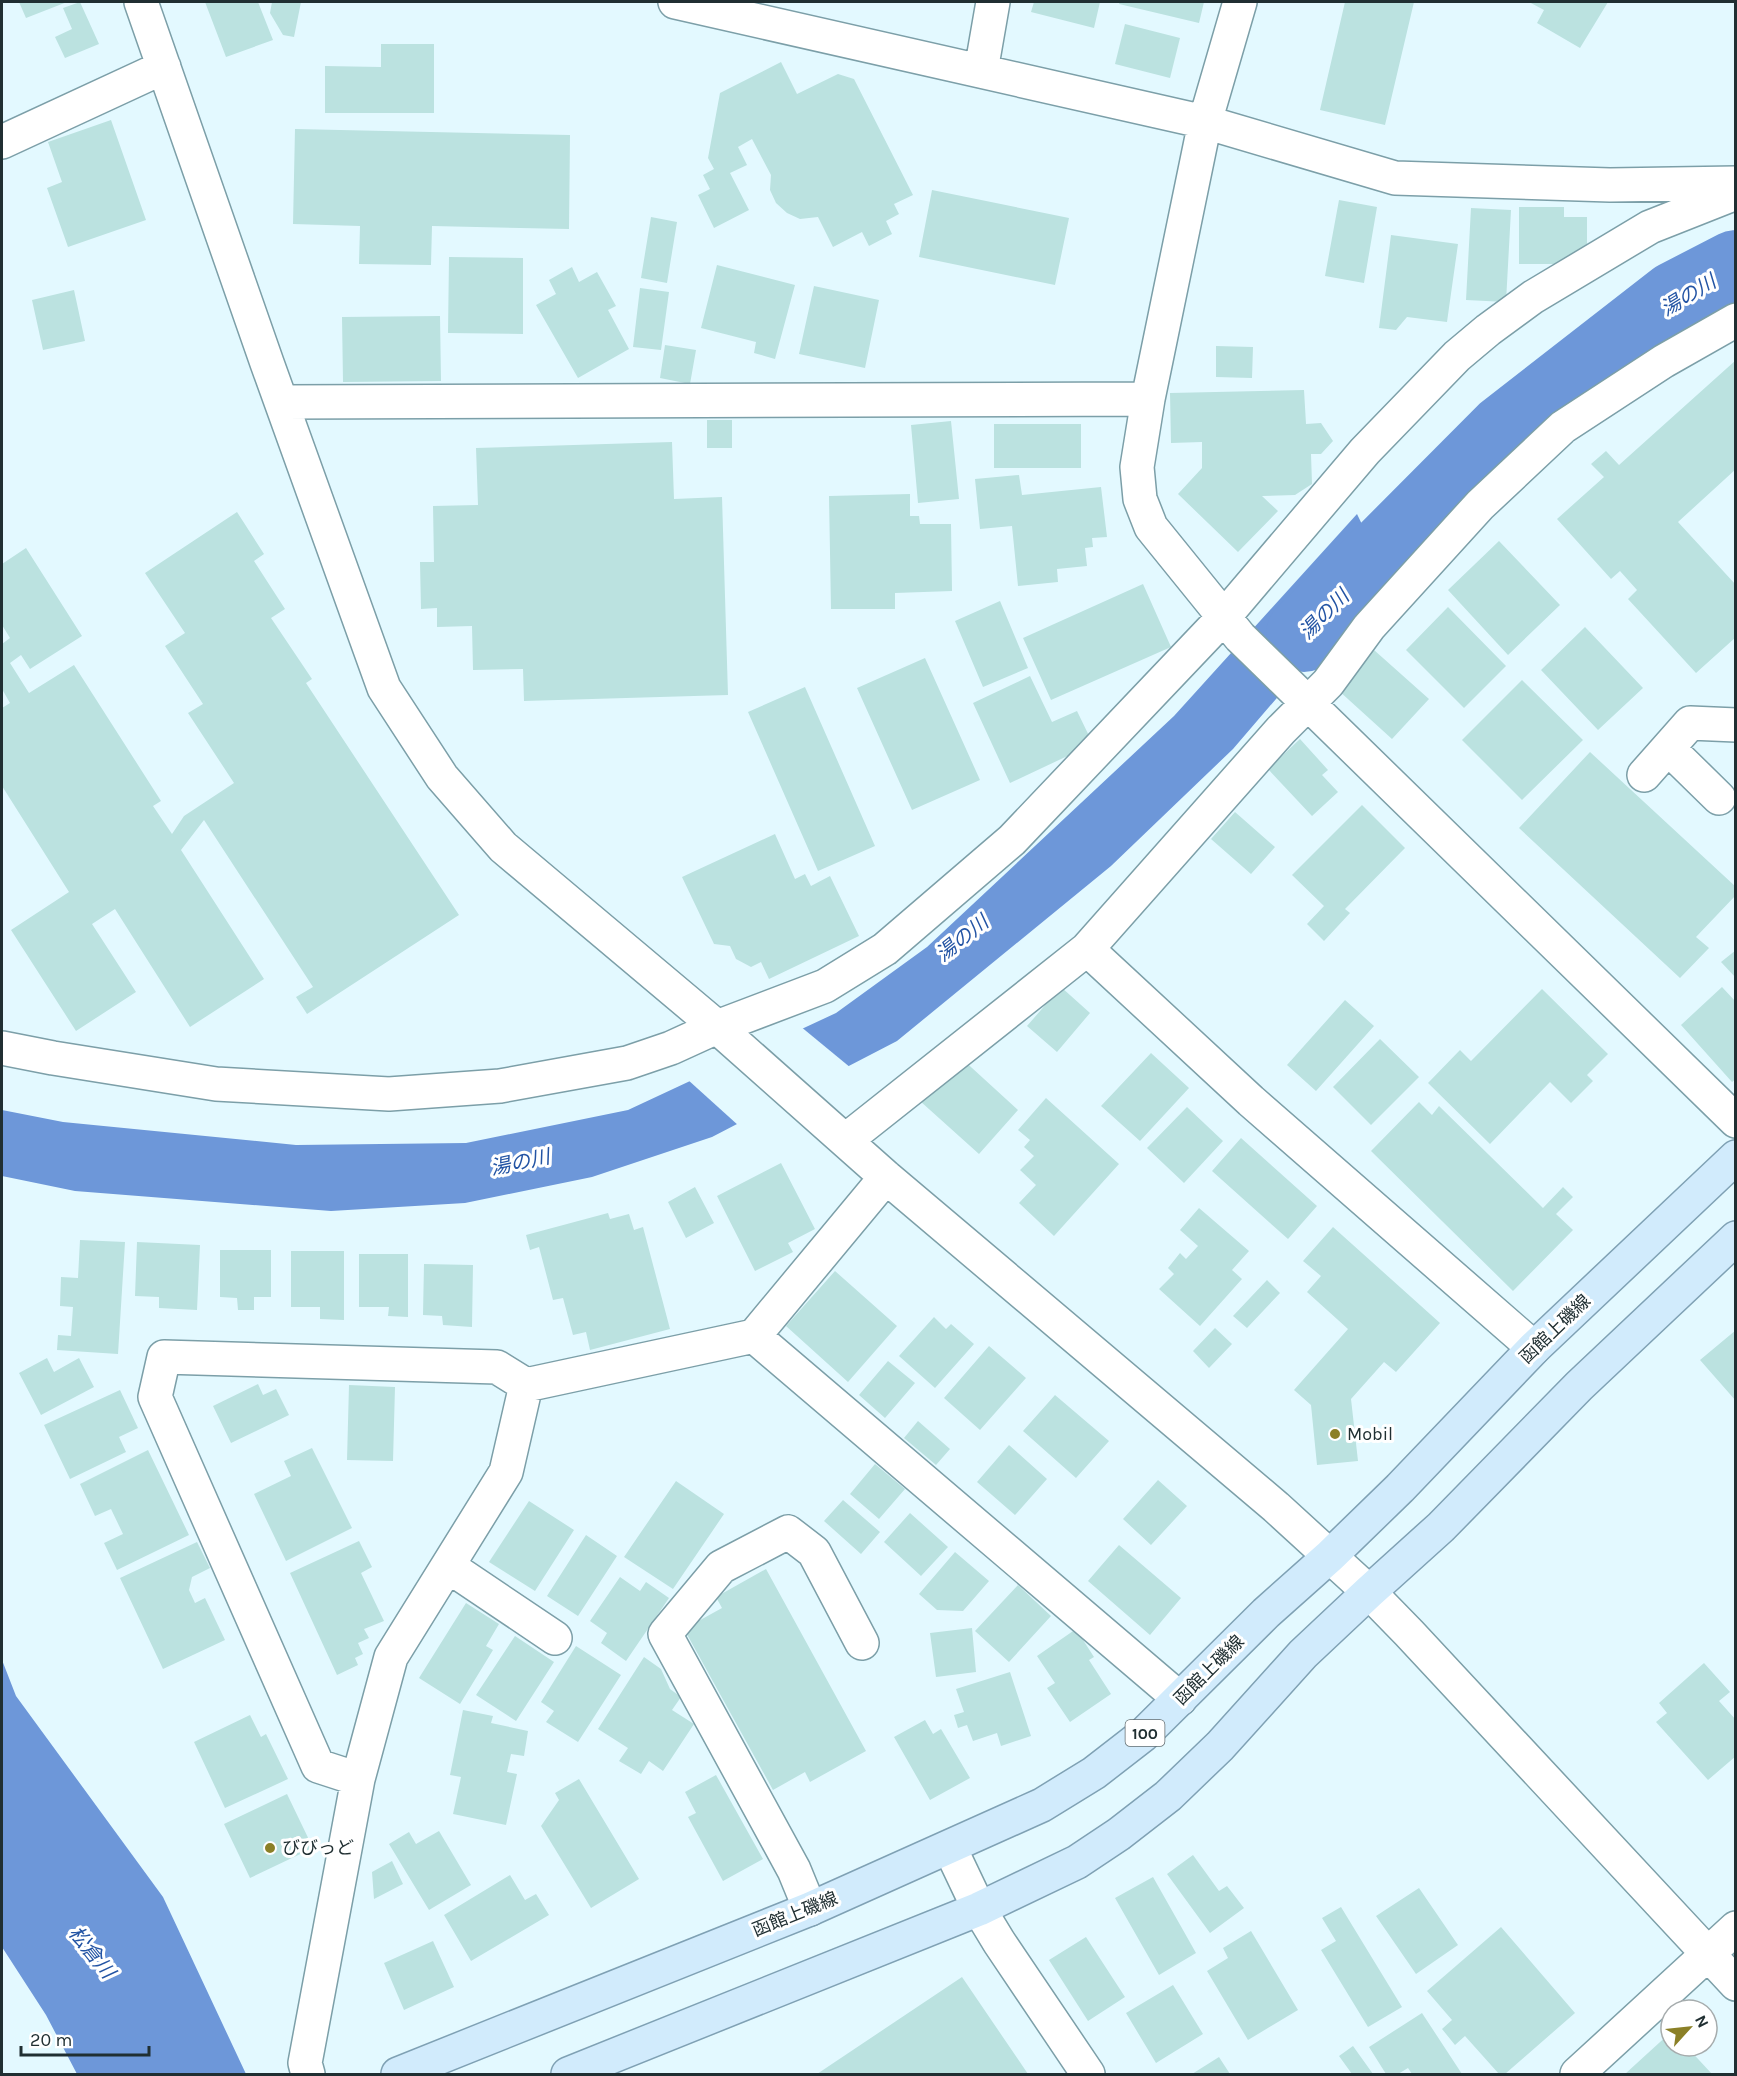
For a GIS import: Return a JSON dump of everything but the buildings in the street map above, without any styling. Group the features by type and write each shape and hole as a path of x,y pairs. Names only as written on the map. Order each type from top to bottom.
{"main road":[{"name":"函館上磯線","path":"398,2074 810,1909 1042,1806 1094,1773 1143,1735 1266,1613 1330,1556 1400,1488 1534,1348 1736,1157"},
{"path":"568,2074 979,1909 1077,1862 1119,1834 1168,1797 1220,1746 1304,1654 1441,1527 1579,1386 1736,1238"}],"street":[{"path":"141,2 384,688 442,777 503,847 727,1037 886,1177 1276,1507 1369,1592 1736,1984"},
{"path":"675,2 1205,122 1395,178 1610,185 1736,183"},
{"path":"981,71 993,2"},
{"path":"1240,2 1205,122 1148,399 1137,467 1140,499 1151,527 1232,627 1736,1121"},
{"path":"2,142 164,68"},
{"path":"2,1048 53,1059 216,1084 388,1094 500,1086 627,1063 671,1048 727,1037 825,986 885,950 1012,840 1232,627 1365,451 1457,356 1488,330 1533,297 1650,227 1736,193"},
{"path":"846,1140 1087,949 1281,730 1304,699 1328,683 1369,627 1480,505 1563,427 1664,361 1736,320"},
{"path":"282,402 1148,399"},
{"path":"1644,775 1690,723 1736,725"},
{"path":"1668,748 1719,798"},
{"path":"1087,949 1251,1101 1534,1348"},
{"path":"358,1779 318,1766 155,1396 164,1357 497,1367 526,1385 754,1336 886,1177"},
{"path":"754,1336 1180,1699"},
{"path":"308,2074 305,2063 358,1779 391,1657 506,1473 526,1385"},
{"path":"810,1909 794,1870 665,1634 720,1567 788,1532 814,1552 862,1643"},
{"path":"448,1566 555,1638"},
{"path":"950,1848 979,1909 999,1942 1088,2074"},
{"path":"1577,2074 1736,1928"}],"water":[{"path":"1357,514 1385,572 1233,749 1111,866 897,1041 712,1137 592,1177 465,1203 331,1211 75,1191 2,1176 2,1110 63,1122 296,1145 466,1143 628,1110 836,1013 927,947 1174,716"},
{"name":"松倉川","path":"2,1660 16,1696 163,1897 246,2074 77,2074 46,2015 2,1947"}],"pier":[{"path":"800,1026 851,1068 739,1126 687,1079"}],"waterway":[{"name":"湯の川","path":"1304,634 1505,432 1676,299 1736,268"}],"place":[{"name":"Mobil","path":"1335,1434"},
{"name":"びびっど","path":"270,1848"}]}
